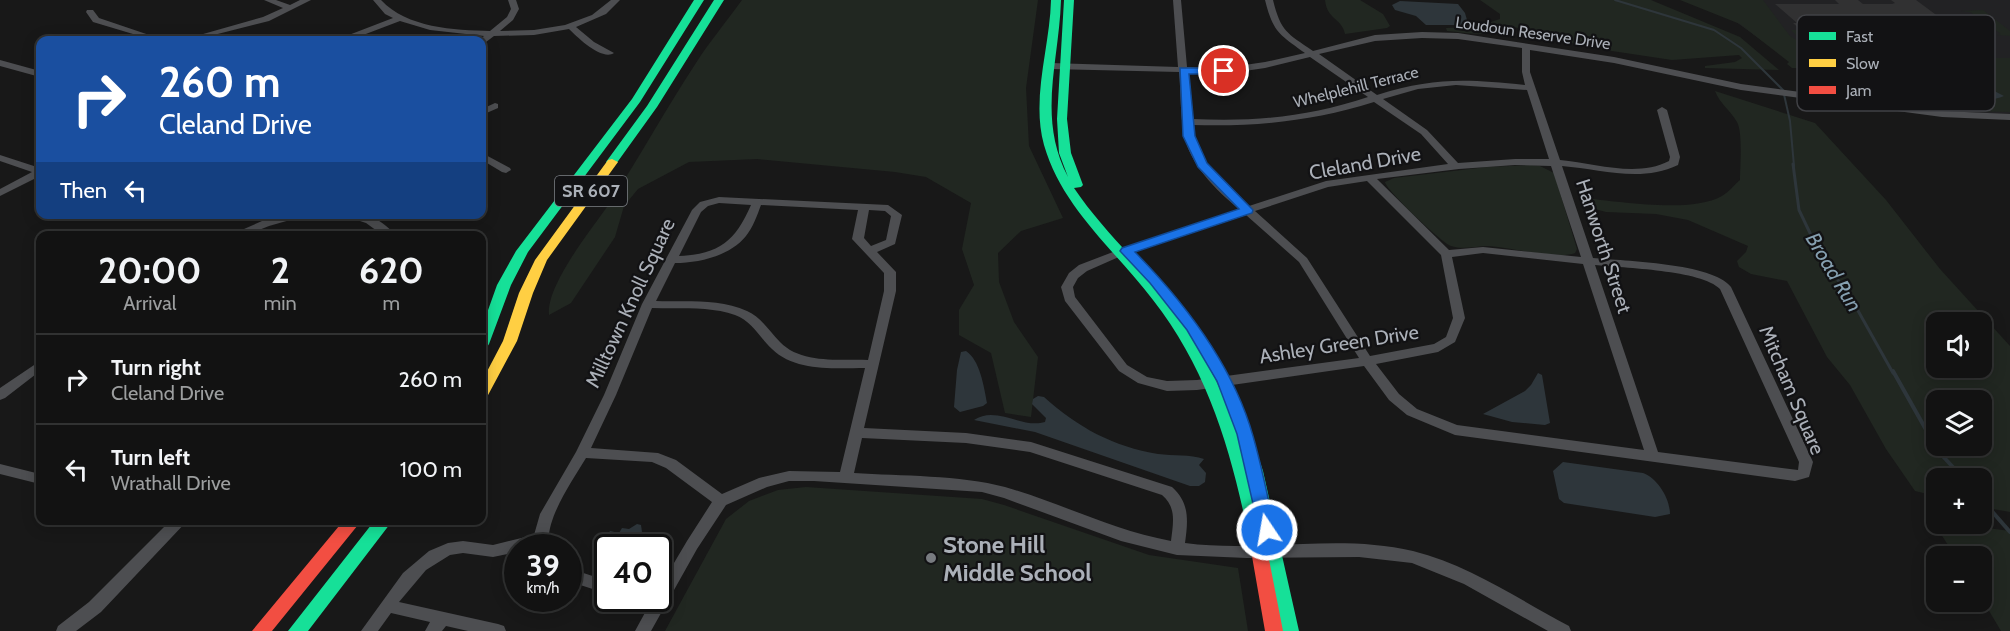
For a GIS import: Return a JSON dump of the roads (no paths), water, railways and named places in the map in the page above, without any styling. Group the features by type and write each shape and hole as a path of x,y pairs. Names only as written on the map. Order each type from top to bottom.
{"main road":[{"name":"SR 607","path":"486,333 504,285 522,251 624,117 699,0"},
{"name":"SR 607","path":"486,386 510,341 526,293 541,260 645,116 719,0"},
{"path":"1056,0 1046,123 1054,159 1081,210 1122,252"},
{"path":"1069,0 1063,140 1073,177 1122,252 1166,307 1218,382 1264,550 1290,631"},
{"path":"261,631 350,525"},
{"path":"297,631 381,525"},
{"path":"1264,550 1274,631"}],"street":[{"path":"268,0 289,7"},
{"path":"201,36 266,19 307,0"},
{"path":"376,0 380,8 396,19 429,27 493,34 524,34 570,26 604,11 616,0"},
{"path":"486,39 510,18 515,9 512,0"},
{"name":"Mitcham Square","path":"1177,0 1191,144 1202,164 1247,210 1291,246 1303,260 1368,361 1403,406 1432,422 1455,430 1795,476 1804,472 1806,462 1742,321 1725,287 1719,280 1697,273 1483,250 1446,254"},
{"path":"1269,0 1274,20 1281,32 1424,132 1455,166"},
{"path":"90,12 96,20 147,36"},
{"path":"354,36 396,19"},
{"path":"570,26 591,44 610,53"},
{"name":"Loudoun Reserve Drive","path":"1051,66 1183,71 1244,69 1375,38 1422,35 1480,39 1526,46 1614,60 1742,87 1797,94"},
{"name":"Hanworth Street","path":"1526,46 1526,72 1653,458"},
{"path":"0,63 36,73"},
{"name":"Whelplehill Terrace","path":"1188,122 1234,124 1289,120 1322,114 1412,87 1445,82 1531,88"},
{"path":"486,110 495,106"},
{"name":"Cleland Drive","path":"1122,252 1326,184 1369,177 1498,162 1556,163 1642,171 1668,167 1674,163 1675,157 1662,110"},
{"name":"Loudoun Reserve Drive","path":"1921,111 1961,116 2010,117"},
{"path":"0,158 36,171"},
{"path":"486,158 506,170"},
{"path":"0,194 36,174"},
{"path":"1369,177 1446,254"},
{"name":"Milltown Knoll Square","path":"543,534 547,514 582,453 610,395 648,304 697,210 704,204 718,200 888,208 897,215 891,242 869,251"},
{"path":"671,259 699,258 730,244 746,227 757,202"},
{"path":"846,477 890,291 890,272 858,238 864,207"},
{"path":"246,231 284,219"},
{"path":"366,219 387,231"},
{"name":"Ashley Green Drive","path":"1122,252 1083,268 1073,276 1067,287 1069,298 1123,368 1143,380 1167,386 1218,382 1368,361 1438,348 1451,339 1459,318 1446,254"},
{"path":"648,304 724,308 740,312 750,316 779,349 792,356 826,362 873,364"},
{"path":"0,395 36,368"},
{"path":"856,433 984,438 1015,443 1167,491 1177,498 1181,509 1177,549"},
{"path":"582,453 653,457 671,464 721,501"},
{"path":"0,469 36,478"},
{"path":"672,573 721,501 764,482 789,476 846,477 982,487 1006,493 1141,541 1177,549 1376,552 1413,558 1451,571 1557,630"},
{"path":"64,631 95,607 176,525"},
{"path":"369,631 416,570 431,556 442,550 462,547 483,551 504,550"},
{"path":"388,606 438,625 498,631"},
{"path":"643,631 649,612"}],"waterway":[{"name":"Broad Run","path":"1615,0 1714,30 1741,48 1783,90 1790,121 1794,166"},
{"name":"Broad Run","path":"1793,164 1799,210 1821,256 1852,300 1893,373"},
{"name":"Broad Run","path":"1893,371 1938,451 1954,468"},
{"name":"Broad Run","path":"1992,511 2010,532"}],"place":[{"name":"Stone Hill Middle School","path":"931,558"}]}
